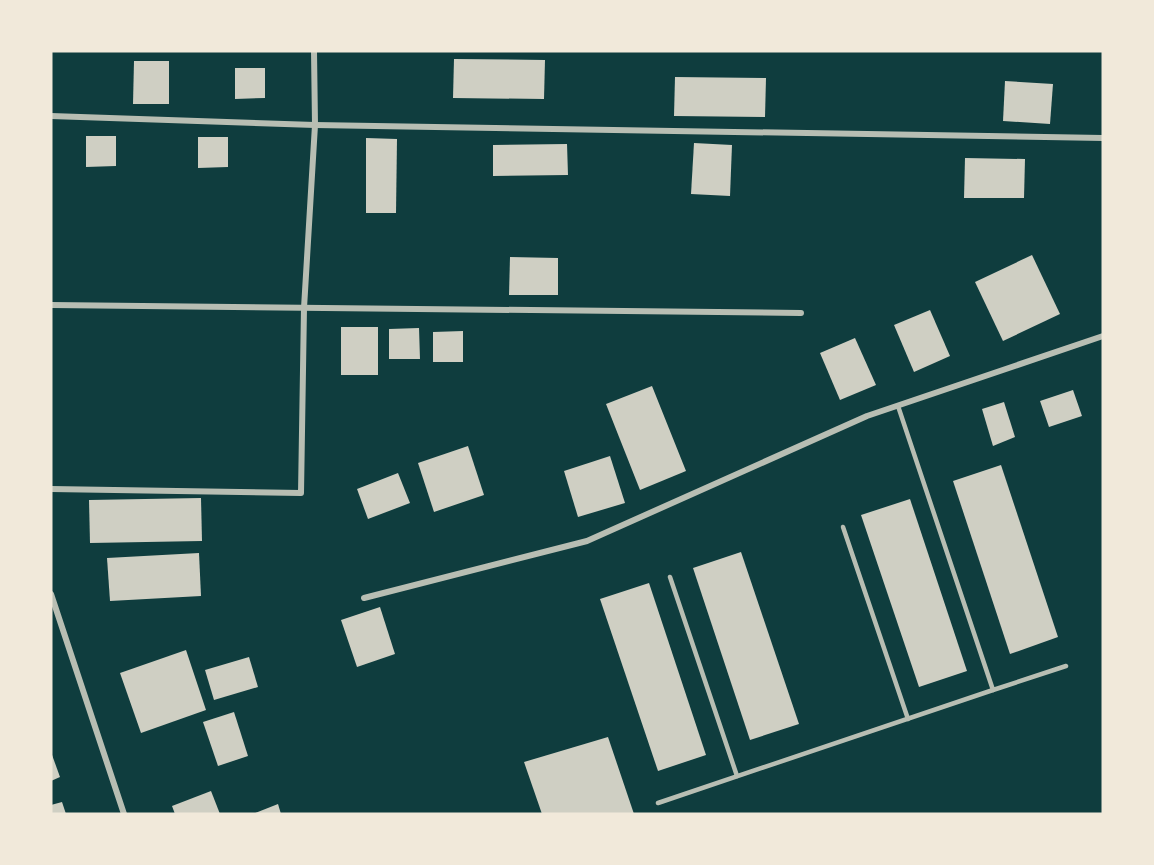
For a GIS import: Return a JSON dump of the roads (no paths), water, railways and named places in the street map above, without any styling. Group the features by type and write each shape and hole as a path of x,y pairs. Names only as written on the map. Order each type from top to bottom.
{"street":[{"path":"51,489 301,494 304,308 315,125 314,51"},
{"path":"51,116 315,125 1103,138"},
{"path":"51,305 801,313"},
{"path":"364,598 587,540 867,416 1103,336"},
{"path":"51,594 124,814"}],"lane":[{"path":"898,406 993,690"},
{"path":"843,527 908,719"},
{"path":"670,577 737,776"},
{"path":"658,803 1066,666"}]}
